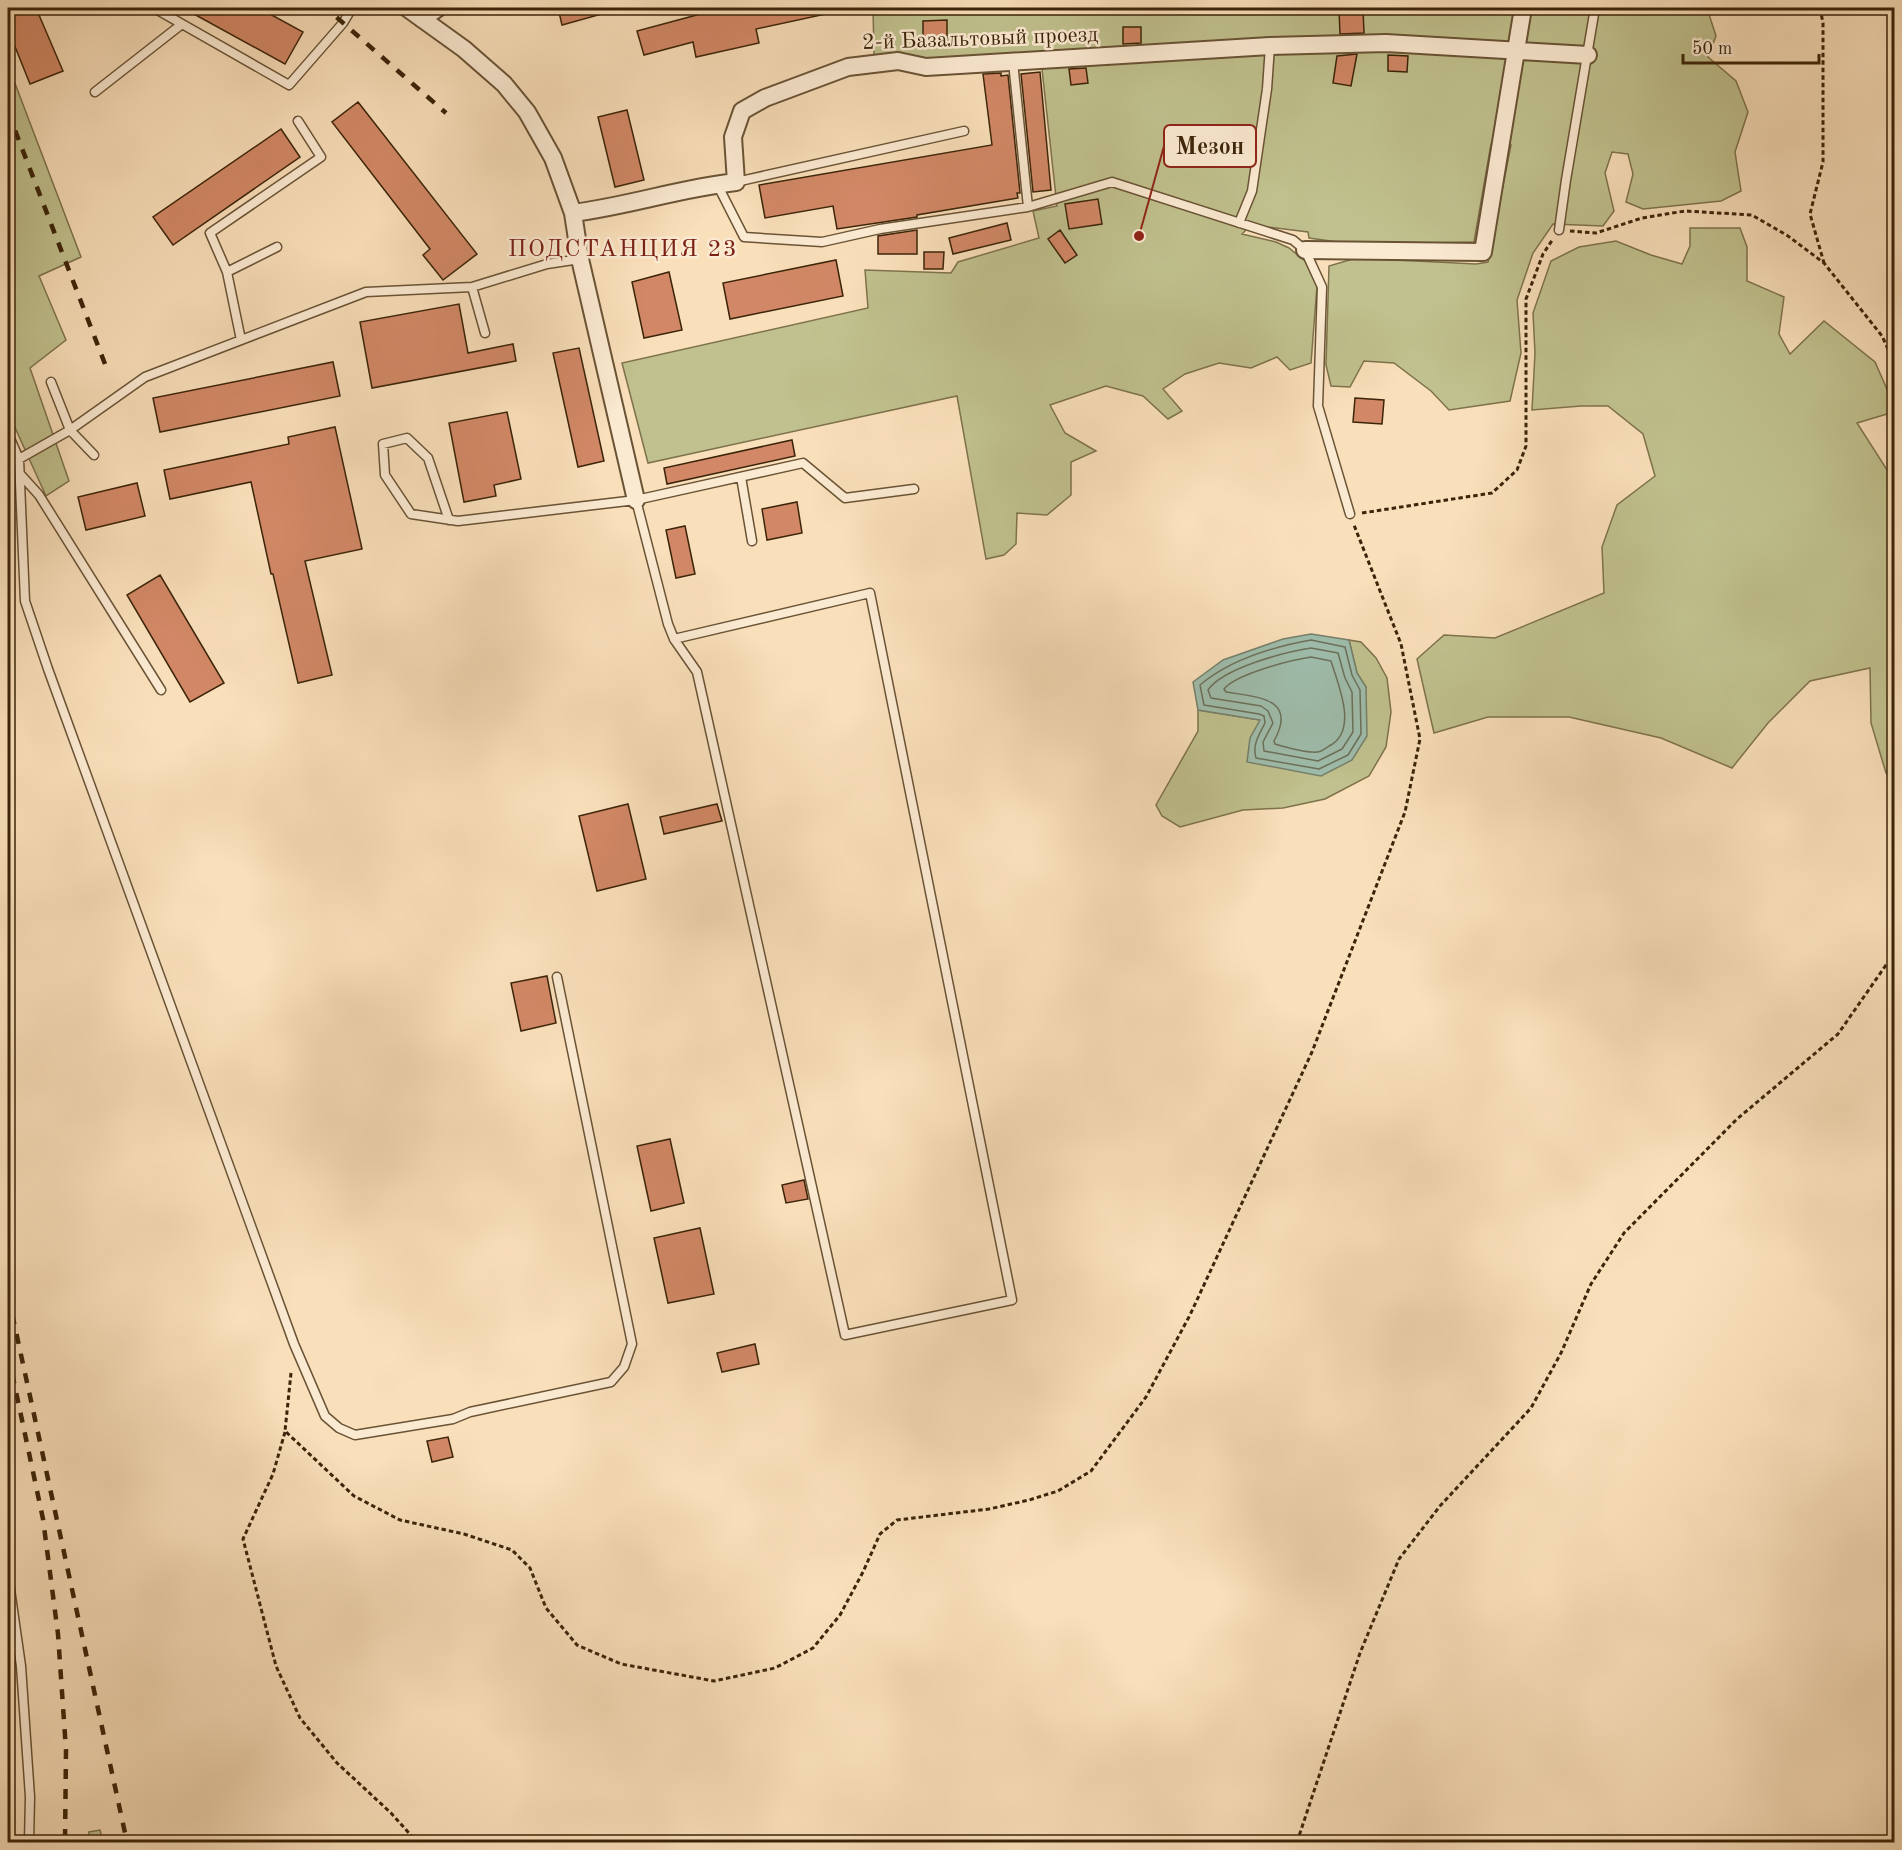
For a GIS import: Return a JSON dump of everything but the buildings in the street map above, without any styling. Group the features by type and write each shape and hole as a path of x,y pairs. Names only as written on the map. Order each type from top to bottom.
{"street":[{"path":"407,8 464,49 504,84 527,112 553,158 573,213 580,259 636,500"},
{"path":"422,19 438,8"},
{"path":"1305,250 1483,252 1523,8"},
{"name":"2-й Базальтовый проезд","path":"736,182 733,137 742,111 765,98 848,68 898,61 927,67 1270,46 1386,43 1588,55"},
{"path":"573,213 611,208 716,184 736,182"}],"lane":[{"path":"154,8 289,85 352,8"},
{"path":"1559,230 1595,8"},
{"path":"96,92 182,24"},
{"path":"1239,223 1252,191 1268,89 1270,46"},
{"path":"1013,62 1028,207"},
{"path":"241,340 227,272 210,233 321,157 298,121"},
{"path":"736,182 964,130"},
{"path":"716,184 744,237 822,242 880,229 1028,207 1112,182 1293,240 1305,250 1322,287 1318,406 1350,514"},
{"path":"227,272 277,247"},
{"path":"19,459 70,430 145,377 366,292 472,287 547,264 580,259"},
{"path":"472,287 485,333"},
{"path":"51,382 70,430 94,455"},
{"path":"8,434 19,459 25,601 52,681 294,1344 325,1416 339,1428 355,1434 453,1419 470,1412 611,1382 624,1367 632,1344 557,977"},
{"path":"449,519 428,458 407,438 383,444 384,475 411,514 458,521 636,500 803,463 845,498 914,489"},
{"path":"20,473 39,495 161,690"},
{"path":"741,477 752,541"},
{"path":"636,500 668,624 674,639 697,672 845,1335 1012,1300 870,593 674,639"},
{"path":"8,1575 21,1666 30,1797 29,1842"}],"path":[{"path":"1820,8 1823,23 1823,162 1810,214 1824,263"},
{"path":"285,1431 354,1496 400,1520 464,1534 512,1550 530,1568 546,1608 577,1645 621,1664 714,1681 775,1668 813,1648 840,1615 880,1534 897,1520 989,1509 1029,1500 1058,1491 1091,1471 1146,1397 1190,1315 1312,1052 1405,812 1420,739 1401,644 1350,514 1492,494 1517,470 1526,447 1526,299 1543,254 1559,230 1596,233 1642,219 1685,211 1752,215 1788,236 1824,263 1882,336 1894,362"},
{"path":"1297,1842 1360,1653 1399,1559 1440,1506 1531,1408 1561,1353 1590,1284 1624,1233 1737,1119 1838,1034 1886,965 1894,959"},
{"path":"294,1344 285,1431 273,1474 243,1539 276,1666 300,1718 338,1763 391,1813 417,1842"}],"green space":[{"path":"873,8 1707,8 1716,36 1708,57 1736,81 1748,112 1735,152 1741,191 1721,201 1643,209 1626,202 1633,174 1628,154 1612,152 1605,173 1614,211 1603,226 1553,224 1533,253 1517,300 1521,353 1510,401 1449,410 1431,391 1394,363 1364,361 1350,387 1331,386 1326,365 1329,266 1356,258 1476,264 1488,262 1511,145 1491,144 1474,242 1359,245 1309,238 1308,232 1251,225 1242,234 1276,242 1289,248 1305,261 1317,286 1311,363 1290,370 1277,357 1251,368 1219,363 1185,374 1163,389 1182,411 1168,419 1143,396 1106,386 1050,405 1065,433 1096,451 1071,462 1071,495 1047,515 1017,513 1016,544 1004,555 986,559 957,396 648,463 622,363 868,308 865,270 951,273 958,262 1039,238 1033,211 1057,206 1042,69 1044,54 928,60 874,55"},
{"path":"8,65 81,257 39,276 66,340 30,368 69,481 46,496 8,412"},
{"path":"1690,228 1740,228 1747,247 1747,281 1784,297 1779,334 1790,354 1824,321 1875,362 1894,405 1894,412 1857,423 1891,476 1894,487 1894,782 1886,773 1871,723 1870,668 1810,681 1768,723 1732,768 1661,738 1569,717 1488,717 1434,733 1417,659 1444,635 1495,638 1604,593 1602,547 1617,505 1655,476 1643,434 1608,406 1532,410 1535,353 1533,313 1551,261 1579,247 1616,241 1682,264 1690,246"},
{"path":"1349,640 1361,642 1376,658 1387,678 1391,712 1386,747 1369,776 1325,799 1283,808 1243,810 1180,827 1162,816 1156,805 1198,731 1198,710 1260,720 1366,687 1357,673"},
{"path":"100,1830 103,1842 88,1842 89,1832"}],"water":[{"path":"1311,634 1349,640 1357,673 1366,687 1367,736 1352,760 1321,776 1247,762 1250,738 1260,720 1198,710 1193,682 1223,660 1283,639"}],"railway":[{"path":"319,8 334,15 446,113"},
{"path":"8,112 105,364"},
{"path":"8,1295 127,1842"},
{"path":"8,1354 43,1519 58,1634 66,1750 65,1842"}],"place":[{"name":"Мезон","path":"1139,236"}],"district":[{"name":"ПОДСТАНЦИЯ 23","path":"623,250"}]}
